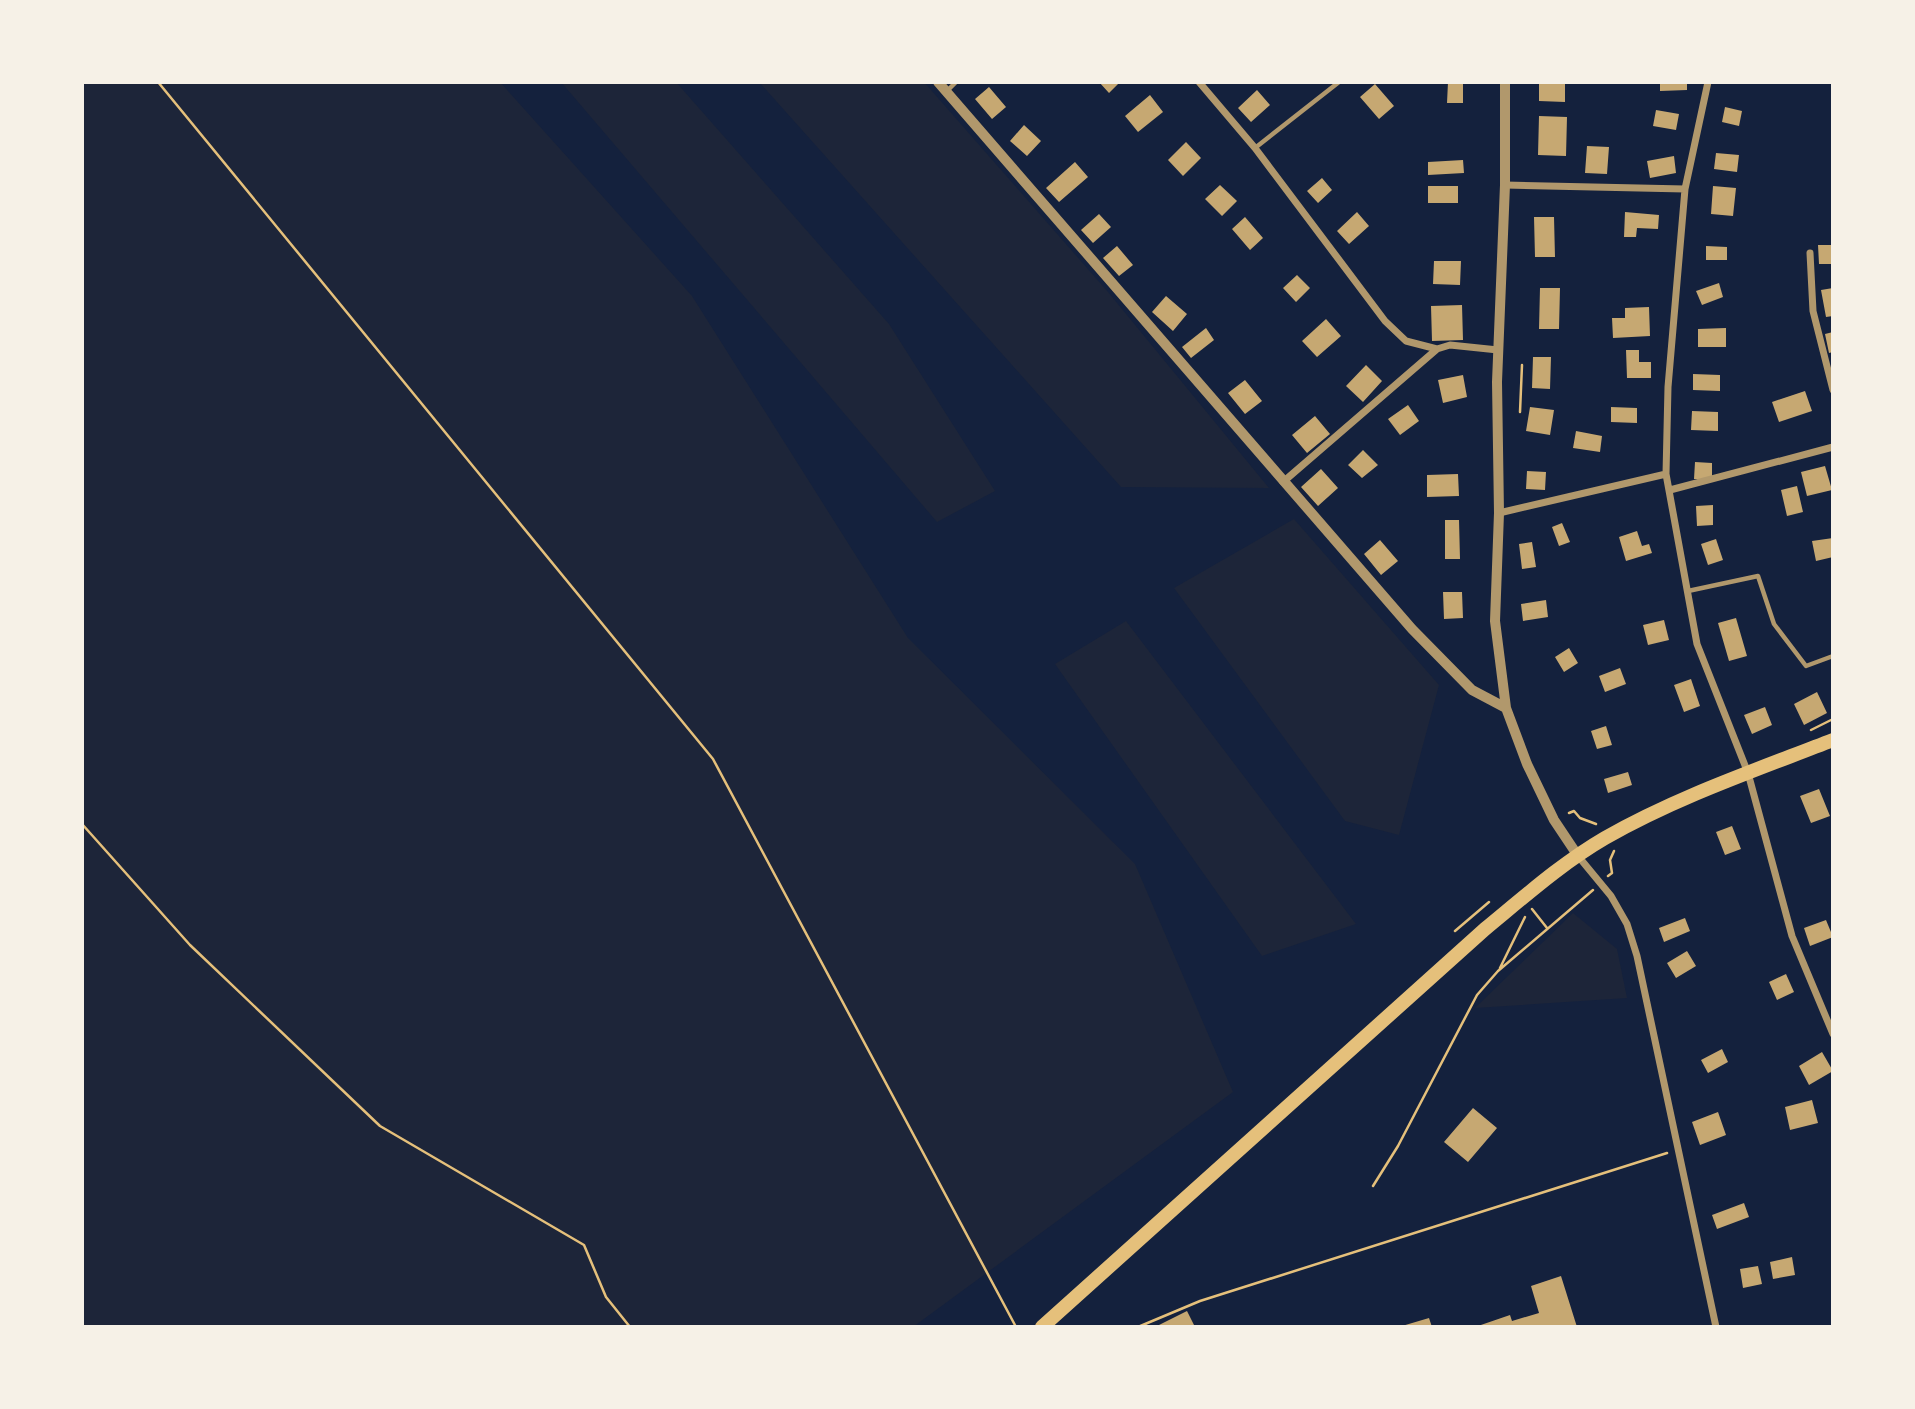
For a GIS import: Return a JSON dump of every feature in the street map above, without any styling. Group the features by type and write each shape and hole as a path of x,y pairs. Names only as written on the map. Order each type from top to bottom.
{"main road":[{"path":"1042,1327 1485,929 1547,877 1605,838 1662,809 1833,740"}],"street":[{"path":"1199,82 1255,148 1385,321 1406,341 1437,349"},
{"path":"1505,82 1495,621 1506,708 1527,764 1553,820 1627,924 1637,956 1716,1327"},
{"path":"1708,82 1685,189 1668,387 1666,474 1697,644 1748,773 1792,936 1833,1034"},
{"path":"942,87 1420,638 1472,690 1506,708"},
{"path":"1505,185 1685,189"},
{"path":"1810,253 1813,311 1833,390"},
{"path":"1283,482 1437,349 1450,345 1498,350"},
{"path":"1670,490 1833,447"},
{"path":"1499,513 1666,474"}],"lane":[{"path":"942,87 956,82"},
{"path":"1255,148 1339,82"},
{"path":"1688,591 1758,576 1774,624 1806,666 1833,656"}],"path":[{"path":"158,82 713,759 1016,1327"},
{"path":"1520,412 1521,365"},
{"path":"82,824 190,945 380,1126 584,1245 606,1297 630,1327"},
{"path":"1373,1186 1404,1135 1477,995 1498,971 1612,873 1609,860 1617,846"},
{"path":"1455,931 1489,902"},
{"path":"1498,971 1530,907 1548,928"},
{"path":"1138,1327 1213,1297 1678,1150"}],"shaded area":[{"path":"82,82 500,82 692,296 908,638 1135,864 1233,1092 913,1327 82,1327"},
{"path":"561,82 676,82 889,324 995,491 937,522"},
{"path":"759,82 924,82 1108,292 1269,488 1121,487"},
{"path":"1294,519 1439,685 1399,835 1345,821 1174,588"},
{"path":"1126,621 1356,924 1262,956 1055,664"},
{"path":"1573,913 1617,949 1627,998 1475,1008"}],"building":[{"path":"1099,82 1120,82 1109,93"},
{"path":"1448,82 1463,82 1463,103 1447,103"},
{"path":"1539,82 1565,82 1565,102 1539,101"},
{"path":"1660,82 1687,82 1687,90 1660,91"},
{"path":"1375,84 1394,106 1379,119 1360,97"},
{"path":"989,87 1006,107 992,119 975,99"},
{"path":"1257,90 1270,105 1251,122 1238,108"},
{"path":"1150,95 1163,112 1138,132 1125,116"},
{"path":"1725,107 1742,111 1739,126 1722,122"},
{"path":"1656,110 1679,114 1676,130 1653,126"},
{"path":"1539,116 1567,117 1566,156 1538,155"},
{"path":"1024,125 1041,141 1027,156 1010,141"},
{"path":"1186,142 1201,158 1183,176 1168,160"},
{"path":"1587,146 1609,147 1607,174 1585,173"},
{"path":"1716,153 1739,155 1737,172 1714,169"},
{"path":"1674,156 1676,173 1650,178 1647,161"},
{"path":"1463,160 1464,173 1428,175 1428,162"},
{"path":"1075,162 1088,177 1059,202 1046,188"},
{"path":"1322,178 1332,190 1318,203 1307,191"},
{"path":"1220,185 1237,201 1222,216 1205,199"},
{"path":"1428,186 1458,186 1458,203 1428,203"},
{"path":"1713,186 1736,188 1733,216 1711,214"},
{"path":"1357,212 1369,226 1349,244 1337,231"},
{"path":"1625,212 1659,215 1658,229 1637,228 1636,237 1624,237"},
{"path":"1099,214 1111,227 1093,243 1081,230"},
{"path":"1245,217 1263,238 1250,250 1232,229"},
{"path":"1534,217 1554,217 1555,257 1535,257"},
{"path":"1818,245 1833,245 1833,264 1819,264"},
{"path":"1117,246 1133,265 1119,276 1103,258"},
{"path":"1706,246 1727,247 1727,260 1706,260"},
{"path":"1434,261 1461,261 1460,285 1433,284"},
{"path":"1297,275 1310,288 1296,302 1283,288"},
{"path":"1719,283 1723,297 1702,305 1696,291"},
{"path":"1540,288 1560,288 1559,329 1539,329"},
{"path":"1833,288 1833,316 1826,317 1821,290"},
{"path":"1166,296 1187,314 1173,331 1152,312"},
{"path":"1462,305 1463,340 1432,341 1431,306"},
{"path":"1649,307 1650,336 1613,338 1612,318 1625,318 1625,308"},
{"path":"1326,319 1341,336 1317,357 1302,341"},
{"path":"1206,328 1214,340 1191,358 1182,347"},
{"path":"1726,328 1726,347 1698,347 1698,329"},
{"path":"1833,332 1833,352 1829,353 1825,334"},
{"path":"1626,350 1639,350 1639,362 1651,362 1651,378 1627,378"},
{"path":"1533,357 1551,357 1550,389 1532,388"},
{"path":"1366,365 1382,381 1363,402 1346,386"},
{"path":"1693,374 1720,375 1720,391 1693,390"},
{"path":"1463,375 1467,397 1443,403 1438,380"},
{"path":"1245,380 1262,401 1245,414 1228,393"},
{"path":"1805,391 1812,411 1779,422 1772,402"},
{"path":"1408,405 1419,421 1400,435 1388,419"},
{"path":"1530,407 1554,410 1550,435 1526,431"},
{"path":"1611,407 1637,408 1637,423 1611,422"},
{"path":"1692,411 1718,412 1718,431 1691,430"},
{"path":"1315,416 1330,434 1307,453 1292,435"},
{"path":"1576,431 1602,436 1600,452 1573,448"},
{"path":"1363,450 1378,465 1362,478 1348,465"},
{"path":"1695,462 1712,463 1712,479 1694,479"},
{"path":"1825,466 1832,490 1807,496 1801,472"},
{"path":"1321,469 1338,488 1318,506 1301,487"},
{"path":"1527,471 1546,472 1545,490 1526,489"},
{"path":"1458,474 1459,496 1427,497 1427,475"},
{"path":"1797,486 1803,512 1787,516 1781,490"},
{"path":"1713,505 1713,525 1697,526 1696,506"},
{"path":"1445,520 1459,520 1460,559 1445,559"},
{"path":"1562,523 1570,542 1559,546 1552,527"},
{"path":"1637,531 1642,546 1649,544 1652,553 1626,561 1619,537"},
{"path":"1833,538 1833,557 1816,561 1812,541"},
{"path":"1716,539 1723,560 1708,565 1701,544"},
{"path":"1380,540 1398,561 1381,575 1364,554"},
{"path":"1532,542 1536,567 1522,569 1519,544"},
{"path":"1443,592 1462,592 1463,618 1444,619"},
{"path":"1546,600 1548,617 1523,621 1521,604"},
{"path":"1736,618 1747,656 1729,661 1718,623"},
{"path":"1664,620 1669,640 1648,645 1643,625"},
{"path":"1569,648 1578,663 1564,672 1555,657"},
{"path":"1620,668 1626,684 1605,692 1599,676"},
{"path":"1691,679 1700,706 1684,712 1674,685"},
{"path":"1817,692 1827,713 1804,725 1794,704"},
{"path":"1765,707 1772,725 1752,734 1744,715"},
{"path":"1606,726 1612,745 1597,749 1591,731"},
{"path":"1628,772 1632,785 1608,793 1604,779"},
{"path":"1819,789 1830,816 1811,823 1800,796"},
{"path":"1732,826 1741,849 1725,855 1716,832"},
{"path":"1685,918 1690,931 1664,942 1659,928"},
{"path":"1826,920 1833,937 1810,946 1804,928"},
{"path":"1687,951 1696,966 1676,978 1667,963"},
{"path":"1786,974 1794,992 1777,1000 1769,982"},
{"path":"1722,1049 1728,1062 1708,1073 1701,1060"},
{"path":"1822,1052 1833,1071 1809,1085 1799,1066"},
{"path":"1812,1100 1818,1123 1790,1130 1785,1107"},
{"path":"1473,1108 1497,1128 1468,1162 1444,1142"},
{"path":"1718,1112 1726,1135 1700,1145 1692,1122"},
{"path":"1744,1203 1749,1217 1717,1229 1712,1215"},
{"path":"1792,1257 1795,1275 1773,1279 1770,1262"},
{"path":"1758,1266 1762,1284 1743,1288 1740,1269"},
{"path":"1561,1276 1577,1327 1475,1327 1510,1315 1512,1321 1539,1313 1531,1286"},
{"path":"1187,1311 1195,1327 1155,1327"},
{"path":"1429,1318 1432,1327 1402,1327 1402,1326"}]}
